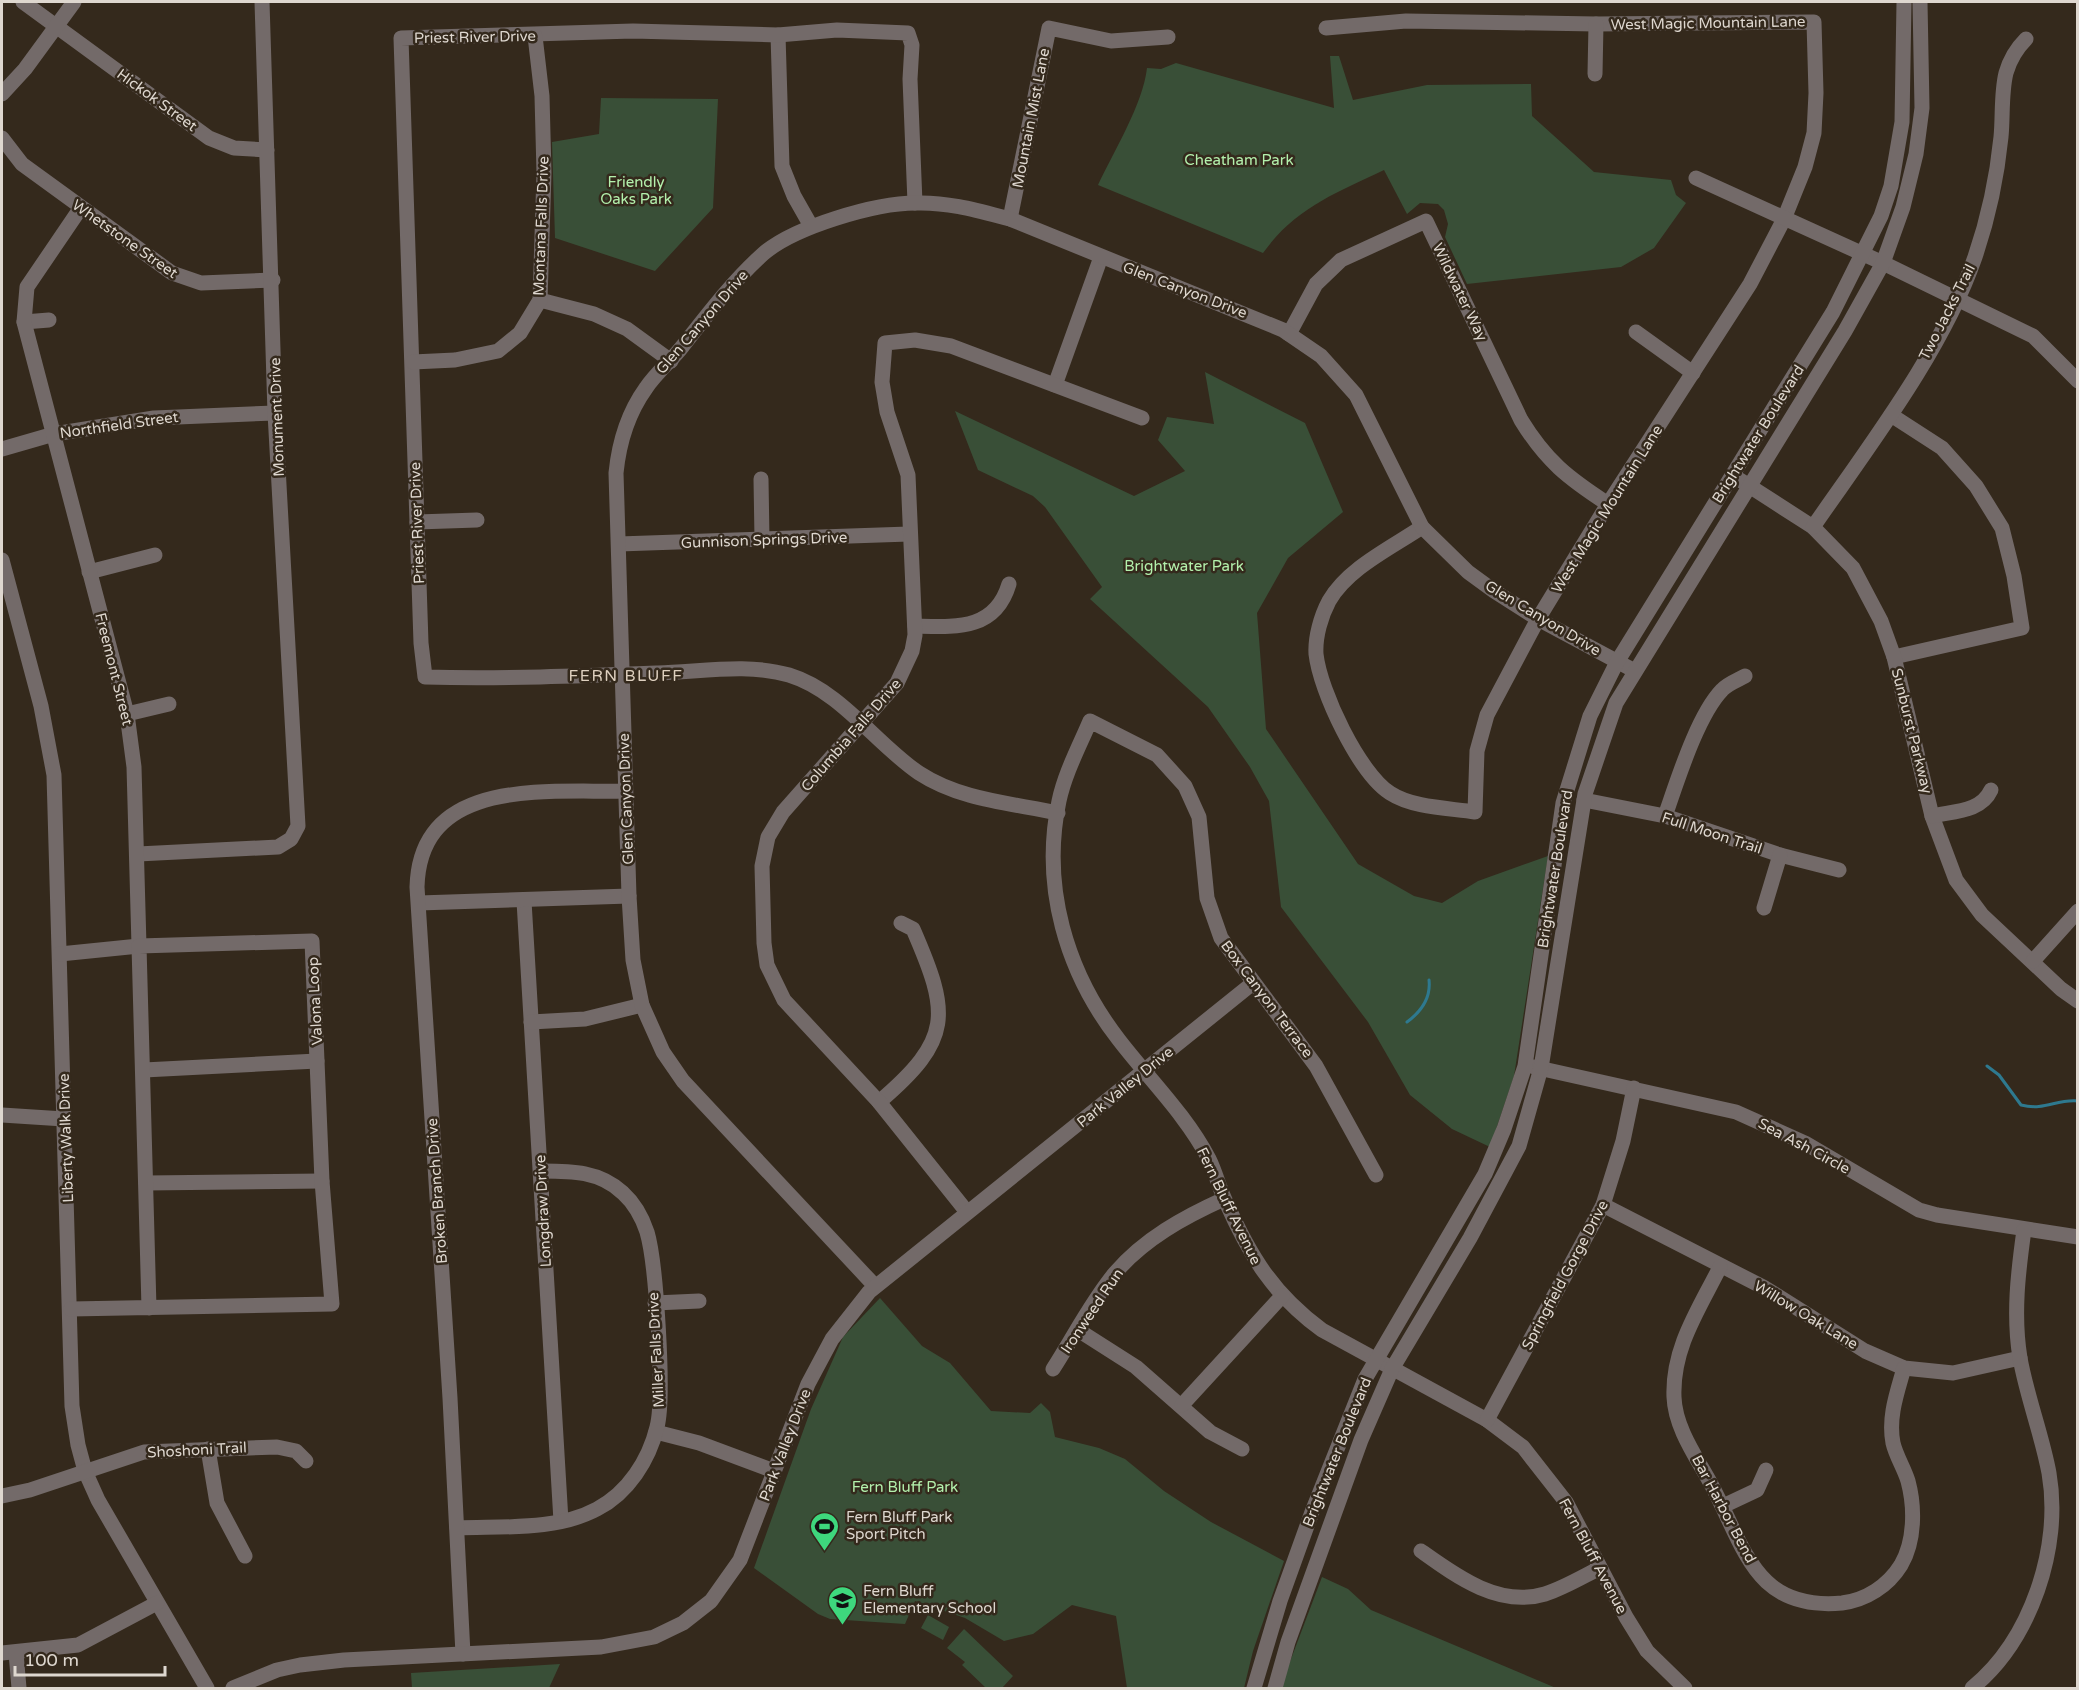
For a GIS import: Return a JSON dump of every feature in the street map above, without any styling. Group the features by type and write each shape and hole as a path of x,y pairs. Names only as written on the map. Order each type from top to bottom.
{"street":[{"name":"Hickok Street","path":"23,2 209,138 234,147 267,150"},
{"path":"2,94 25,69 74,2"},
{"name":"Monument Drive","path":"138,854 278,847 291,839 296,831 288,628 275,413 273,280 262,2"},
{"name":"Brightwater Boulevard","path":"1254,1689 1280,1601 1312,1512 1365,1379 1485,1174 1525,1066 1563,803 1590,716 1617,662 1833,312 1864,254 1891,186 1902,122 1904,2"},
{"name":"Brightwater Boulevard","path":"1275,1689 1288,1642 1361,1440 1392,1369 1470,1238 1519,1146 1541,1068 1584,800 1603,737 1617,703 1845,331 1883,263 1903,207 1916,154 1922,108 1920,2"},
{"path":"1921,23 1927,2"},
{"name":"West Magic Mountain Lane","path":"1326,27 1406,21 1596,24 1814,22 1816,93 1814,133 1805,167 1784,219 1750,284 1608,504 1538,619 1487,715 1477,751 1475,812 1413,802 1391,794 1371,777 1355,752 1323,685 1316,652 1320,622 1330,600 1347,579 1422,527"},
{"path":"1595,74 1596,24"},
{"name":"Mountain Mist Lane","path":"1010,219 1050,28 1111,41 1168,37"},
{"name":"Priest River Drive","path":"624,675 425,677 421,643 401,38 535,36 633,31 778,35 837,30 908,33 912,45 915,202"},
{"path":"778,35 782,166 794,196 811,226"},
{"name":"Montana Falls Drive","path":"413,362 454,360 498,351 520,333 540,300 544,173 542,96 535,36"},
{"name":"Two Jacks Trail","path":"1813,527 1891,415 1957,298 1974,258 1992,194 2001,141 2005,75 2015,50 2026,39"},
{"name":"Whetstone Street","path":"2,138 22,164 81,209 183,279 201,283 273,280"},
{"path":"1696,178 1864,254 2033,336 2078,381"},
{"name":"Glen Canyon Drive","path":"875,1286 683,1080 663,1052 642,1005 633,960 625,791 624,675 616,473 621,440 646,387 671,361 731,284 765,252 811,226 856,213 915,202 964,206 1010,219 1258,319 1289,334 1321,356 1356,395 1422,527 1468,572 1538,619 1635,671"},
{"name":"Freemont Street","path":"81,209 32,277 24,297 24,322 127,714 134,767 139,946"},
{"name":"Wildwater Way","path":"1289,334 1316,285 1341,260 1426,221 1521,420 1538,448 1569,478 1608,504"},
{"path":"1055,384 1101,257"},
{"path":"540,300 594,315 627,329 671,361"},
{"path":"24,322 49,320"},
{"path":"1635,332 1693,373"},
{"name":"Columbia Falls Drive","path":"967,1212 879,1102 784,1000 767,965 764,943 762,866 768,837 783,812 905,672 912,651 915,626 908,475 887,412 882,382 885,343 915,340 951,346 1142,418"},
{"name":"Northfield Street","path":"2,449 54,434 154,418 275,413"},
{"path":"1891,415 1942,448 1976,486 2002,528 2014,576 2022,628 1894,657"},
{"name":"Sunburst Parkway","path":"1732,476 1813,527 1853,568 1881,621 1894,657 1932,816 1946,857 1970,901 2061,989 2078,1001"},
{"path":"761,479 762,539"},
{"path":"417,522 477,520"},
{"name":"Gunnison Springs Drive","path":"619,544 909,534"},
{"path":"89,572 155,555"},
{"name":"Liberty Walk Drive","path":"2,560 41,706 54,775 73,1418 85,1472 98,1500 207,1689"},
{"path":"915,626 948,627 983,618 1000,606 1008,584"},
{"path":"624,675 772,671 818,688 907,764 941,785 990,800 1058,813"},
{"path":"1665,816 1682,766 1701,725 1722,689 1746,676"},
{"path":"127,714 169,704"},
{"name":"Fern Bluff Avenue","path":"1090,721 1067,777 1058,813 1053,867 1066,943 1078,974 1103,1019 1184,1121 1209,1160 1224,1199 1255,1263 1282,1296 1322,1330 1487,1420 1514,1439 1536,1462 1566,1502 1647,1651 1685,1689"},
{"name":"Box Canyon Terrace","path":"1090,721 1157,755 1185,786 1199,817 1207,897 1214,922 1225,946 1316,1066 1376,1175"},
{"path":"1932,816 1979,806 1992,790"},
{"name":"Broken Branch Drive","path":"463,1654 419,903 420,865 425,850 441,825 458,810 472,803 495,796 625,791"},
{"name":"Full Moon Trail","path":"1584,800 1665,816 1780,855 1839,870"},
{"path":"1764,908 1780,855"},
{"path":"419,903 629,896"},
{"name":"Longdraw Drive","path":"524,901 542,1171 561,1521"},
{"path":"2033,961 2078,911"},
{"path":"879,1102 920,1065 932,1042 939,1013 937,991 913,929 901,923"},
{"name":"Valona Loop","path":"71,1309 332,1304 322,1180 312,941 139,946"},
{"path":"60,954 139,946 149,1308"},
{"name":"Park Valley Drive","path":"233,1689 277,1670 300,1665 344,1660 628,1644 654,1637 683,1623 711,1601 732,1574 748,1545 774,1472 819,1361 847,1318 875,1286 1254,983"},
{"path":"531,1022 592,1018 642,1005"},
{"path":"144,1070 317,1061"},
{"name":"Sea Ash Circle","path":"1525,1066 1736,1112 1806,1143 1919,1210 2024,1230 2078,1237"},
{"name":"Springfield Gorge Drive","path":"1487,1420 1603,1205 1623,1141 1634,1088"},
{"path":"2,1115 64,1119"},
{"name":"Miller Falls Drive","path":"457,1528 561,1521 597,1509 617,1495 643,1464 656,1432 660,1386 655,1303 646,1232 638,1212 624,1194 606,1181 584,1172 542,1171"},
{"path":"146,1183 322,1180"},
{"name":"Ironweed Run","path":"1053,1369 1107,1284 1128,1260 1172,1224 1224,1199"},
{"name":"Willow Oak Lane","path":"1603,1205 1720,1267 1765,1288 1865,1351 1904,1368 1953,1372 2020,1358"},
{"path":"1972,1689 1983,1680 2009,1645 2024,1619 2036,1591 2050,1540 2053,1508 2049,1473 2020,1358 2017,1297 2024,1230"},
{"name":"Bar Harbor Bend","path":"1720,1267 1681,1344 1675,1364 1674,1399 1683,1431 1723,1506 1747,1558 1776,1590 1795,1600 1817,1605 1854,1601 1883,1587 1901,1564 1910,1540 1913,1515 1908,1481 1893,1444 1892,1411 1904,1368"},
{"path":"1182,1405 1282,1296"},
{"path":"655,1303 699,1301"},
{"path":"1078,1330 1117,1353 1182,1405 1210,1431 1242,1449"},
{"path":"656,1432 699,1443 774,1472"},
{"name":"Shoshoni Trail","path":"2,1496 30,1490 144,1452 287,1448 296,1451 306,1461"},
{"path":"208,1449 217,1503 245,1556"},
{"path":"1723,1506 1757,1490 1766,1470"},
{"path":"1421,1551 1485,1590 1515,1597 1544,1594 1600,1568"},
{"path":"19,1689 9,1653 78,1645 157,1602"}],"green space":[{"name":"Cheatham Park","path":"1330,56 1339,56 1353,100 1427,85 1531,84 1532,116 1594,172 1671,180 1676,195 1686,203 1654,248 1621,267 1467,284 1445,237 1448,224 1444,210 1438,204 1420,203 1407,214 1384,170 1333,195 1303,213 1275,237 1263,253 1098,185 1134,112 1147,68 1161,69 1176,63 1334,108"},
{"name":"Friendly Oaks Park","path":"601,98 718,99 713,208 655,271 555,238 552,142 599,134"},
{"name":"Brightwater Park","path":"1205,372 1305,423 1343,512 1288,558 1257,613 1266,729 1358,864 1414,896 1442,903 1478,881 1548,856 1514,1076 1490,1147 1452,1129 1410,1095 1368,1022 1281,907 1269,801 1250,767 1208,707 1090,599 1102,587 1045,507 1033,496 978,470 955,411 1134,496 1185,471 1158,440 1167,417 1214,424"},
{"name":"Fern Bluff Park","path":"880,1298 922,1346 950,1363 991,1411 1030,1413 1041,1403 1050,1412 1055,1437 1099,1448 1125,1459 1164,1491 1211,1522 1284,1561 1253,1651 1244,1688 1127,1688 1116,1616 1072,1605 1033,1634 1004,1641 965,1618 915,1601 905,1624 830,1619 818,1614 754,1568 811,1409 843,1337"},
{"path":"1322,1577 1348,1589 1371,1610 1556,1688 1280,1688"},
{"path":"928,1615 949,1627 943,1640 921,1628"},
{"path":"964,1629 1013,1676 1002,1688 986,1688 962,1665 965,1662 947,1648"},
{"path":"560,1664 549,1688 412,1688 411,1673"}],"waterway":[{"path":"1407,1022 1424,1004 1429,993 1429,980"},
{"path":"1987,1066 1999,1075 2021,1105 2037,1107 2078,1101"}],"place":[{"name":"Fern Bluff Park Sport Pitch","path":"825,1552"},
{"name":"Fern Bluff Elementary School","path":"842,1626"}],"district":[{"name":"FERN BLUFF","path":"626,675"}]}
